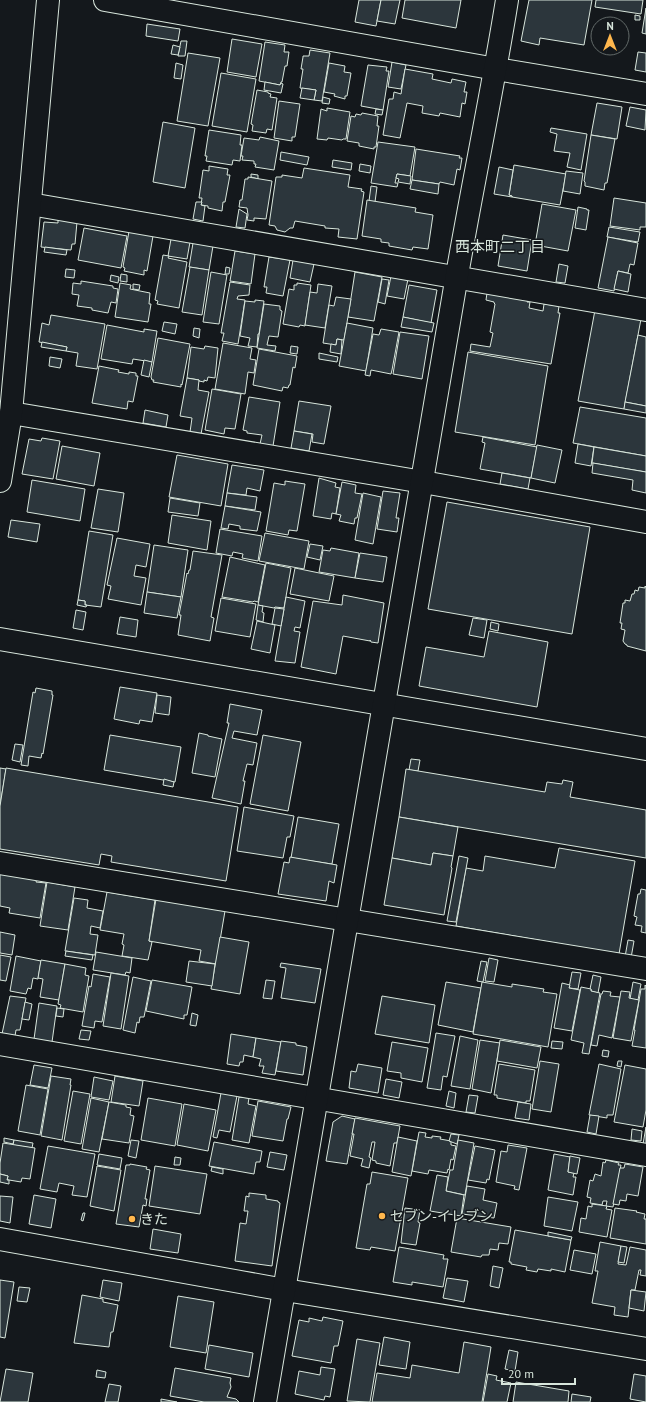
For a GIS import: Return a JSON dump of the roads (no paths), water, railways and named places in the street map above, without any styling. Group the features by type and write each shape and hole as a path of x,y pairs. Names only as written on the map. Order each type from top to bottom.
{"street":[{"path":"0,481 11,413 48,0"},
{"path":"105,0 646,94"},
{"path":"265,1402 349,920 457,277 508,0"},
{"path":"30,204 646,310"},
{"path":"11,413 423,482 646,522"},
{"path":"0,640 646,749"},
{"path":"0,863 646,969"},
{"path":"0,1044 646,1155"},
{"path":"0,1239 285,1290 646,1349"}],"place":[{"name":"セブン-イレブン","path":"382,1216"},
{"name":"きた","path":"132,1219"}],"district":[{"name":"西本町二丁目","path":"500,247"}]}
